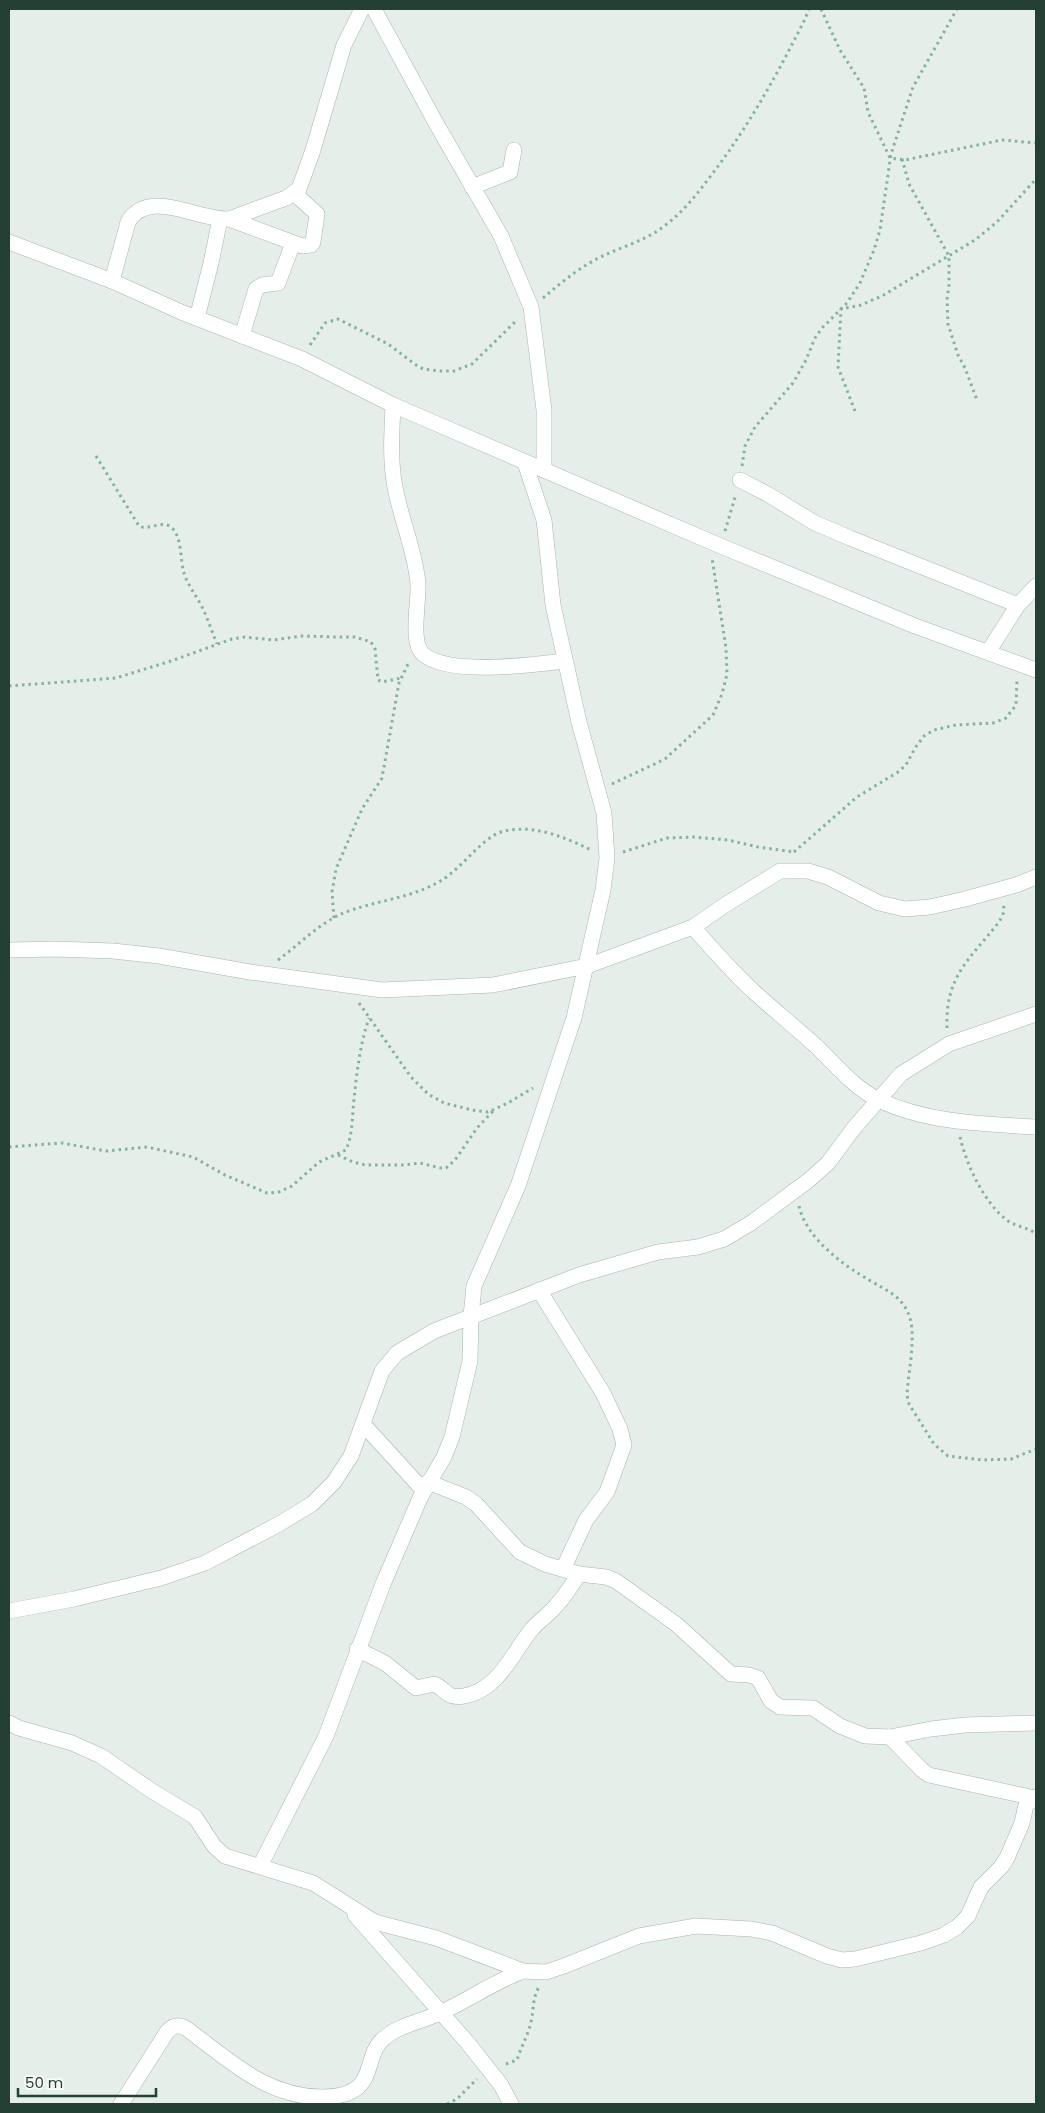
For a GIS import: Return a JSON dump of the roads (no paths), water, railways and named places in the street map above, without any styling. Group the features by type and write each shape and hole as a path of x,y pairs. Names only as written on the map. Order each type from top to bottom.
{"street":[{"path":"224,219 278,201 294,193 302,182 336,68 344,45 362,9"},
{"path":"374,9 501,236 531,307 544,410 544,470"},
{"path":"472,187 510,172 514,150"},
{"path":"112,281 128,222 139,209 159,206 175,208 224,219 302,246 311,245 317,218 315,211 294,193"},
{"path":"197,318 224,219"},
{"path":"9,242 112,281 197,318 302,359 393,405 717,544 915,626 1036,670"},
{"path":"242,336 256,289 262,285 278,284 293,243"},
{"path":"393,405 391,460 394,482 418,583 416,642 421,652 430,659 455,665 523,666 564,661"},
{"path":"260,1866 326,1736 357,1649 383,1584 426,1486 444,1457 460,1409 470,1361 474,1286 518,1186 574,1018 603,890 607,858 604,813 564,661 553,605 544,520 525,462"},
{"path":"740,480 770,495 815,522 841,534 1018,605"},
{"path":"988,652 1018,605 1036,586"},
{"path":"9,950 55,948 114,951 382,990 493,984 544,976 587,966 693,927 780,871 808,871 821,875 880,903 905,909 930,907 1003,889 1036,877"},
{"path":"693,927 752,990 816,1046 858,1087 878,1100 901,1109 957,1120 1036,1127"},
{"path":"9,1611 74,1599 161,1578 204,1563 246,1542 312,1504 334,1482 351,1456 382,1372 397,1353 434,1330 539,1290 658,1252 698,1247 724,1239 796,1191 828,1163 901,1074 949,1044 1036,1014"},
{"path":"539,1290 602,1393 620,1429 624,1445 607,1492 586,1520 563,1569"},
{"path":"363,1424 426,1486 466,1497 476,1504 520,1552 528,1558 580,1574 606,1576 632,1590 676,1624 731,1674 737,1676 749,1675 758,1678 771,1701 780,1706 813,1708 851,1732 865,1736 890,1737 965,1725 1036,1723"},
{"path":"357,1649 385,1663 416,1688 434,1684 446,1694 465,1696 492,1683 532,1629 560,1602 580,1574"},
{"path":"9,1723 19,1728 72,1743 102,1756 152,1791 195,1817 214,1846 225,1856 313,1883 375,1922 436,1938 523,1971 534,1973 552,1970 639,1936 696,1926 751,1929 772,1933 827,1956 842,1960 855,1959 921,1943 944,1935 957,1927 968,1916 981,1887 1001,1867 1007,1858 1022,1824 1026,1805 1036,1797"},
{"path":"890,1737 929,1775 1036,1797"},
{"path":"348,1906 488,2069 501,2085 511,2104"},
{"path":"122,2104 167,2032 175,2026 187,2029 269,2087 300,2096 339,2096 355,2090 364,2080 380,2042 390,2034 399,2028 441,2013 498,1982 523,1971"}]}
